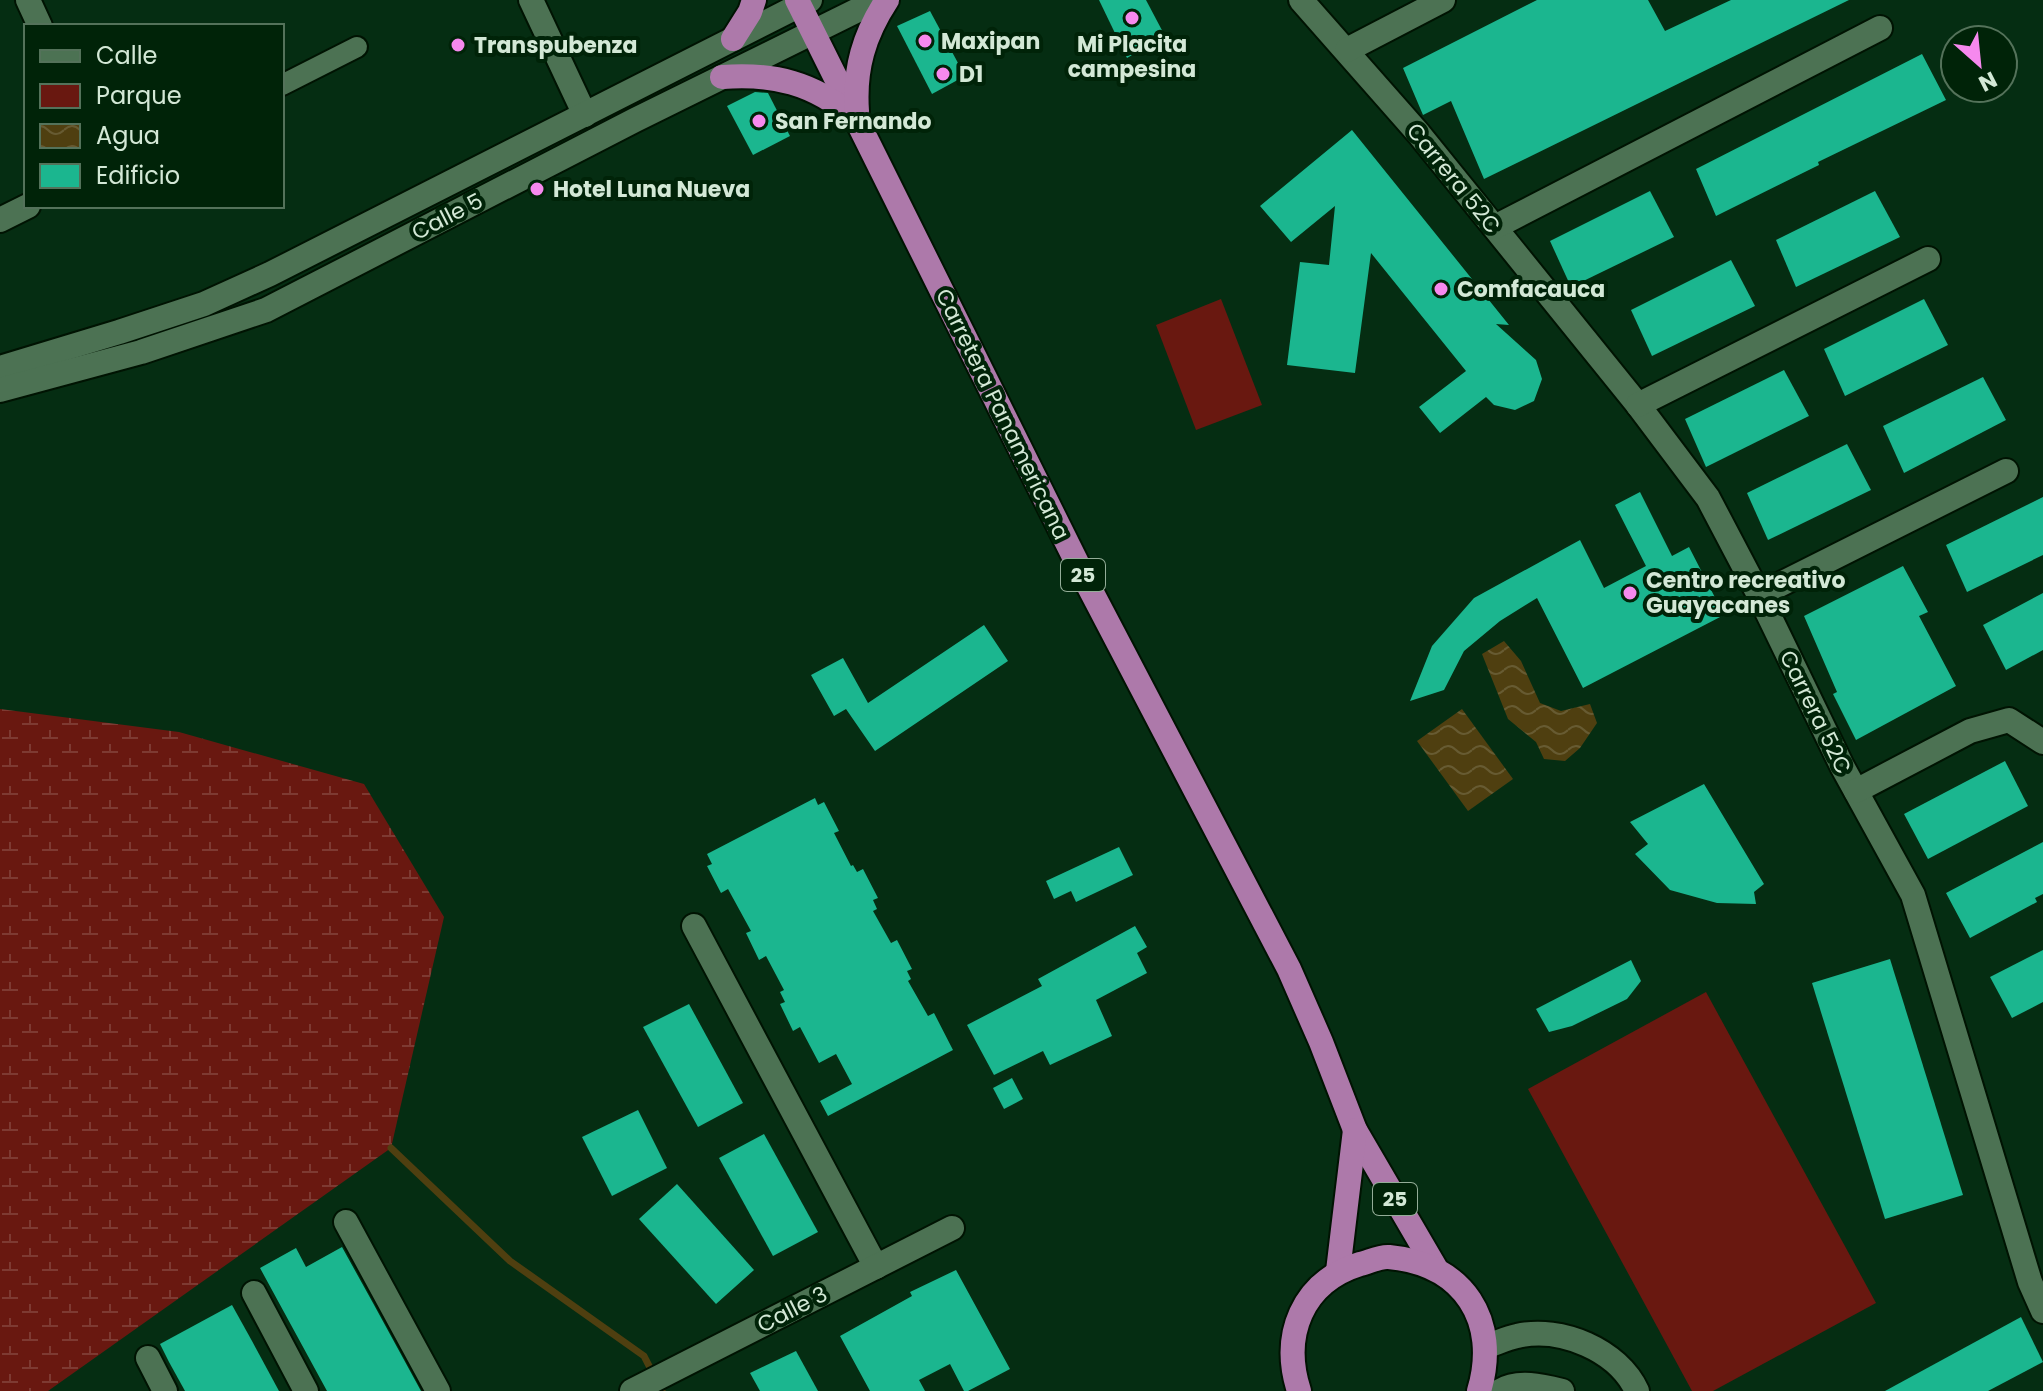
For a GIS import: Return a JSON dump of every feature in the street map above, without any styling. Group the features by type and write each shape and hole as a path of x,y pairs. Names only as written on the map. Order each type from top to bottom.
{"highway":[{"path":"733,39 754,0"},
{"path":"858,121 856,87 860,54 873,22 887,0"},
{"name":"Carretera Panamericana","path":"802,2 813,32 1088,585 1289,969 1355,1130 1435,1267"},
{"path":"722,77 752,74 782,78 810,87 858,121"},
{"name":"Carretera Panamericana","path":"1338,1271 1355,1130"},
{"path":"1299,1391 1293,1370 1292,1342 1300,1314 1316,1290 1338,1271 1386,1256 1435,1267 1461,1287 1479,1314 1487,1346 1479,1391"}],"street":[{"path":"28,0 39,24"},
{"path":"531,0 585,115"},
{"name":"Calle 5","path":"0,390 141,352 266,310 878,0"},
{"name":"Carrera 52C","path":"1301,0 1347,50 1495,227 1638,405 1708,498 1856,791 1913,895 2030,1282 2043,1311"},
{"path":"1347,50 1443,0"},
{"name":"Calle 5","path":"0,368 204,304 284,267 585,115 802,2"},
{"path":"1495,227 1880,28"},
{"path":"284,84 357,47"},
{"path":"0,220 24,208"},
{"path":"1638,405 1928,259"},
{"path":"1759,595 2006,471"},
{"path":"1856,791 1970,731 2009,720 2043,742"},
{"path":"694,926 876,1267"},
{"path":"346,1222 438,1391"},
{"name":"Calle 3","path":"635,1389 952,1228"},
{"path":"254,1293 306,1391"},
{"path":"1487,1346 1519,1335 1552,1334 1584,1343 1613,1360 1637,1391"},
{"path":"148,1358 165,1391"},
{"path":"1500,1391 1510,1385 1541,1385 1562,1391"}],"green space":[{"path":"1221,299 1262,405 1196,430 1156,325"},
{"path":"0,709 179,732 364,784 444,917 391,1148 48,1391 0,1391"},
{"path":"1706,992 1876,1303 1713,1391 1692,1391 1528,1089"}],"water":[{"path":"1504,641 1521,661 1540,703 1561,711 1590,704 1597,723 1580,748 1565,761 1544,759 1536,742 1508,719 1482,654"},
{"path":"1462,709 1513,779 1468,811 1417,741"}],"building":[{"name":"Mi Placita campesina","path":"1099,0 1146,0 1165,36 1127,58"},
{"path":"1537,0 1648,0 1665,31 1731,0 1849,0 1484,179 1451,101 1423,115 1403,68"},
{"name":"Maxipan","path":"930,11 965,76 932,94 897,26"},
{"path":"1922,54 1939,87 1939,103 1716,216 1696,169"},
{"name":"San Fernando","path":"755,92 768,93 790,136 753,155 727,106"},
{"name":"Comfacauca","path":"1352,130 1509,325 1496,324 1536,360 1542,379 1534,401 1515,410 1494,405 1486,397 1440,433 1419,407 1466,371 1371,253 1355,373 1287,365 1300,262 1329,265 1335,206 1291,242 1260,206"},
{"path":"1650,191 1674,237 1571,287 1550,241"},
{"path":"1875,191 1900,237 1796,287 1776,240"},
{"path":"1731,260 1755,306 1652,356 1631,310"},
{"path":"1924,299 1948,345 1845,396 1824,349"},
{"path":"1784,370 1809,416 1706,467 1685,419"},
{"path":"1983,377 2006,420 1904,473 1883,426"},
{"path":"1847,444 1871,490 1768,540 1747,493"},
{"name":"Centro recreativo Guayacanes","path":"1640,492 1672,556 1689,547 1724,615 1583,688 1537,598 1500,621 1464,651 1444,690 1410,701 1432,646 1474,598 1580,540 1604,588 1646,566 1615,505"},
{"path":"2043,497 2043,555 1967,592 1946,545"},
{"path":"1903,566 1928,612 1919,616 1956,686 1856,740 1833,694 1837,692 1804,616"},
{"path":"2043,593 2043,650 2006,670 1983,625"},
{"path":"984,625 1008,661 875,751 846,709 834,716 811,675 843,658 868,703"},
{"path":"2005,761 2028,806 1928,859 1904,814"},
{"path":"1704,784 1764,884 1754,892 1756,904 1717,903 1670,890 1635,854 1648,844 1630,822"},
{"path":"815,798 818,805 824,802 839,831 834,833 851,866 857,872 863,869 878,898 873,900 877,909 873,911 891,943 897,940 912,969 907,971 911,979 908,981 928,1016 934,1013 953,1050 828,1116 820,1101 852,1084 836,1054 819,1063 800,1027 793,1031 780,1004 785,1002 780,992 784,990 766,956 759,960 746,933 751,931 728,889 721,893 707,866 712,864 707,854"},
{"path":"2043,842 2043,894 2035,898 2037,902 1970,938 1946,893"},
{"path":"1119,847 1133,875 1076,902 1071,891 1054,899 1046,881"},
{"path":"1135,926 1147,947 1137,953 1147,973 1096,1000 1112,1036 1050,1065 1043,1051 994,1075 967,1025 1042,986 1038,979"},
{"path":"2043,950 2043,1002 2012,1018 1990,977"},
{"path":"1890,959 1963,1195 1885,1219 1812,983"},
{"path":"1631,960 1641,981 1627,999 1572,1026 1549,1032 1536,1009"},
{"path":"689,1004 743,1103 698,1127 643,1027"},
{"path":"1012,1078 1023,1099 1004,1109 993,1088"},
{"path":"638,1110 667,1168 612,1196 582,1137"},
{"path":"764,1134 818,1232 773,1256 719,1158"},
{"path":"677,1184 754,1270 716,1304 639,1219"},
{"path":"342,1247 421,1391 327,1391 260,1268 296,1248 306,1267"},
{"path":"956,1270 1010,1369 968,1391 964,1391 950,1364 919,1380 925,1391 870,1391 840,1336 912,1296 910,1292"},
{"path":"232,1305 279,1391 185,1391 160,1344"},
{"path":"2021,1317 2043,1362 1988,1391 1885,1391"},
{"path":"796,1351 818,1391 760,1391 750,1373"}],"waterway":[{"path":"391,1148 510,1261 644,1356 662,1391"}],"place":[{"name":"Mi Placita campesina","path":"1132,18"},
{"name":"Maxipan","path":"925,41"},
{"name":"Transpubenza","path":"458,45"},
{"name":"D1","path":"943,74"},
{"name":"San Fernando","path":"759,121"},
{"name":"Hotel Luna Nueva","path":"537,189"},
{"name":"Comfacauca","path":"1441,289"},
{"name":"Centro recreativo Guayacanes","path":"1630,593"}]}
